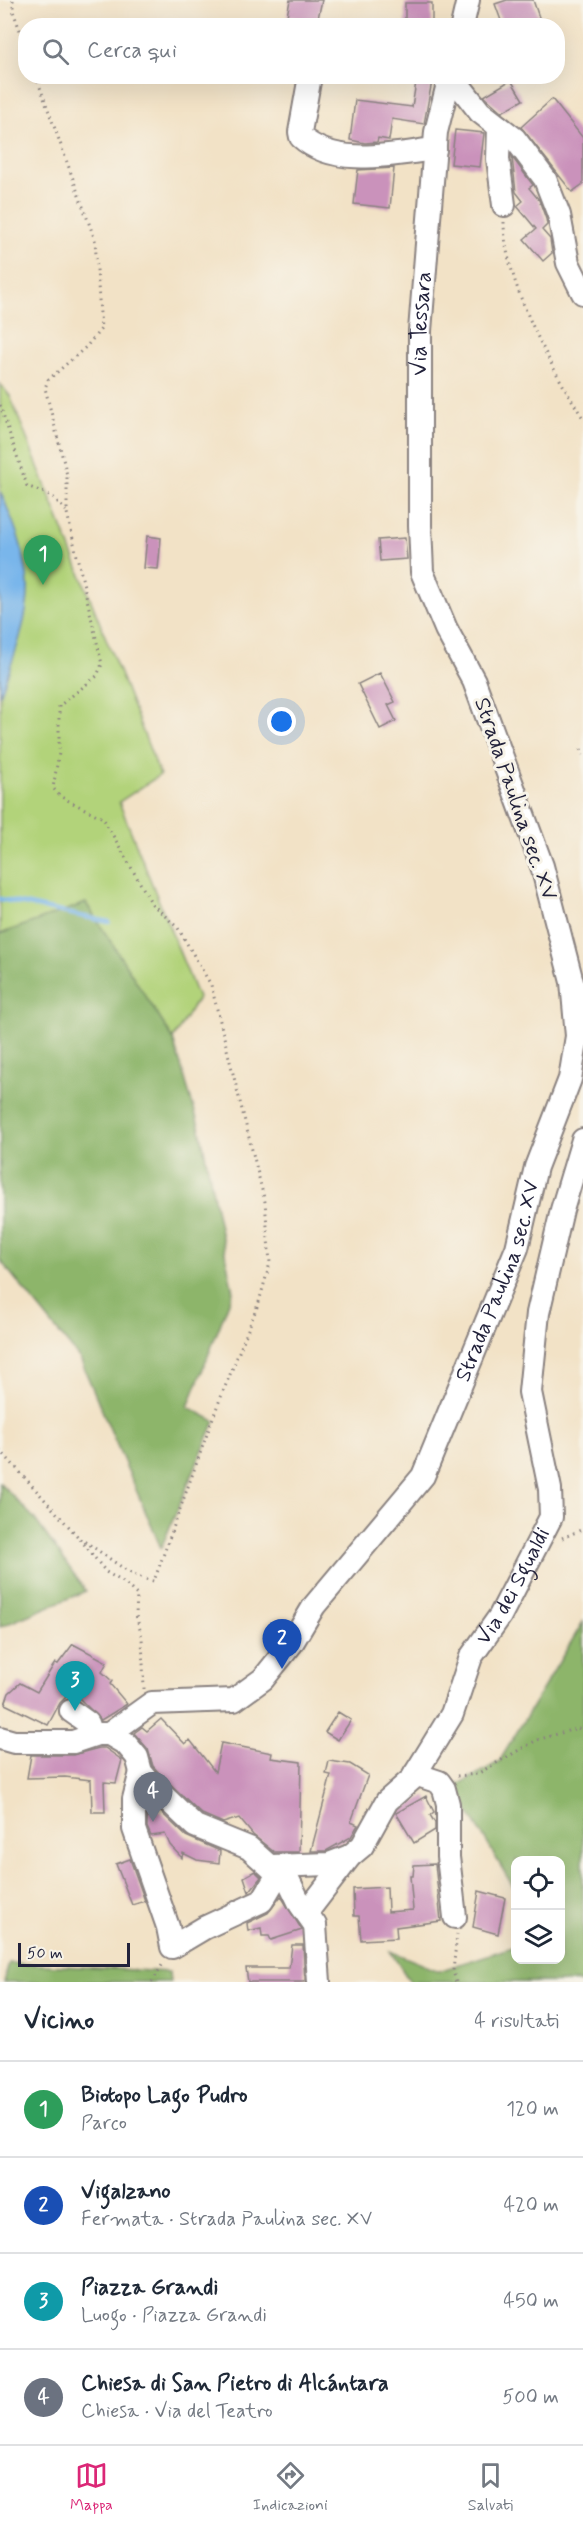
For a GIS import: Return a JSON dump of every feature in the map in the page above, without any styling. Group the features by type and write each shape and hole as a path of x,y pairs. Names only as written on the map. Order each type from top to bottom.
{"street":[{"path":"464,18 468,0"},
{"path":"309,84 300,132 301,137 312,147 362,156 435,148"},
{"name":"Via Tessara","path":"422,572 420,331 435,148 449,84"},
{"path":"457,84 480,112 515,139 544,179 559,215 567,263 583,293"},
{"path":"499,127 498,159 504,205"},
{"name":"Strada Paulina sec. XV","path":"0,1738 14,1742 73,1742 101,1735 152,1703 234,1700 263,1679 292,1643 314,1606 423,1476 517,1248 536,1167 581,1048 572,982 542,866 474,681 447,629 422,572"},
{"name":"Via dei Sgualdi","path":"307,1912 350,1856 362,1846 387,1802 423,1776 452,1714 471,1657 500,1616 551,1517 550,1489 530,1392 538,1313 562,1210 583,1140"},
{"path":"71,1711 101,1735 126,1744 137,1757 141,1772 134,1799 134,1829 168,1927 172,1947 204,1928 262,1901 275,1870"},
{"path":"141,1772 195,1826 249,1848 288,1879 300,1904 315,1925 319,1982"},
{"path":"423,1776 444,1789 448,1804 448,1857 455,1917"},
{"path":"275,1870 329,1864 350,1856"}],"path":[{"path":"13,0 13,11 18,25"},
{"path":"39,84 95,240 101,329 86,347 48,380 45,388 68,475 67,513 102,664 97,676 59,706 59,753 53,788 61,796 103,818 152,904 178,928 211,985 265,1202 270,1263 259,1302 211,1424 154,1581 141,1579 81,1539"},
{"path":"504,205 504,238 508,264 547,356 583,418"},
{"path":"0,405 27,486 52,496 67,513"},
{"path":"581,749 583,755"},
{"path":"0,1450 81,1539 106,1572 123,1582 137,1596 136,1615 142,1637 145,1695 137,1714"},
{"path":"423,1776 477,1774 537,1740 578,1728 583,1731"},
{"path":"455,1917 456,1945 453,1971 456,1982"},
{"path":"153,1982 172,1947"}],"green space":[{"path":"0,384 10,396 160,775 119,802 198,998 173,1039 86,904 0,1102"},
{"path":"86,903 173,1039 200,1129 233,1292 188,1407 215,1421 161,1548 80,1359 0,1260 0,934"},
{"path":"0,1483 34,1518 86,1591 0,1627"},
{"path":"583,1622 583,1982 410,1982 390,1951 439,1971 511,1947 511,1964 565,1964 565,1856 511,1856 511,1883 454,1787 499,1762"},
{"path":"9,1963 169,1972 170,1982 4,1982"}],"water":[{"path":"0,491 22,548 27,572 28,597 23,626 0,696"}],"building":[{"path":"290,0 322,0 318,18 287,16"},
{"path":"507,0 533,0 539,18 500,18 495,4"},
{"path":"405,3 432,3 432,18 405,18"},
{"path":"416,84 432,84 424,124 392,119 389,140 378,138 377,142 365,143 350,140 355,100 412,107"},
{"path":"504,84 513,84 523,100 502,112 484,96"},
{"path":"552,99 583,138 583,184 572,192 521,127"},
{"path":"455,130 484,133 480,167 451,164"},
{"path":"512,157 533,185 529,188 539,200 546,219 547,225 542,230 550,239 552,253 543,261 524,239 536,229 517,206 523,201 516,192"},
{"path":"394,168 390,208 354,204 358,170"},
{"path":"147,536 161,538 158,569 144,568"},
{"path":"405,538 407,559 380,561 378,540"},
{"path":"380,673 395,702 388,705 396,721 380,729 358,684"},
{"path":"73,1644 107,1662 102,1672 112,1681 110,1684 127,1704 101,1720 72,1691 60,1703 48,1725 5,1704 9,1693 20,1683 37,1692 55,1663 58,1664"},
{"path":"338,1712 351,1720 338,1740 325,1732"},
{"path":"161,1719 185,1744 190,1740 215,1772 221,1743 272,1753 271,1758 301,1762 299,1852 274,1852 253,1835 239,1818 223,1823 202,1814 162,1776 153,1766 148,1749 134,1733 142,1727 147,1731"},
{"path":"105,1748 122,1760 116,1783 104,1782 105,1812 92,1812 91,1780 65,1777 27,1778 31,1755 73,1755"},
{"path":"329,1761 350,1764 368,1775 351,1822 358,1825 351,1837 326,1851 311,1851 331,1775 326,1774"},
{"path":"426,1796 434,1812 430,1815 435,1823 435,1830 414,1843 396,1813"},
{"path":"148,1800 186,1836 220,1851 219,1863 197,1860 183,1853 182,1858 170,1845 165,1834 151,1836 147,1827"},
{"path":"130,1859 145,1901 132,1905 116,1864"},
{"path":"435,1864 441,1921 396,1927 397,1938 361,1940 359,1916 354,1916 353,1889 387,1887 388,1912 413,1910 410,1876 413,1876 414,1865"},
{"path":"255,1871 261,1877 249,1892 244,1877"},
{"path":"479,1891 505,1898 498,1934 473,1927"},
{"path":"281,1896 302,1930 271,1940 269,1936 262,1936 261,1928 248,1931 247,1923 268,1913"},
{"path":"292,1945 303,1945 305,1982 248,1982 246,1968 289,1968"}],"waterway":[{"path":"0,899 109,922"}],"place":[{"name":"Biotopo Lago Pudro","path":"43,585"},
{"name":"Vigalzano","path":"282,1669"},
{"name":"Piazza Grandi","path":"75,1711"},
{"name":"Chiesa di San Pietro di Alcántara","path":"153,1822"}]}
